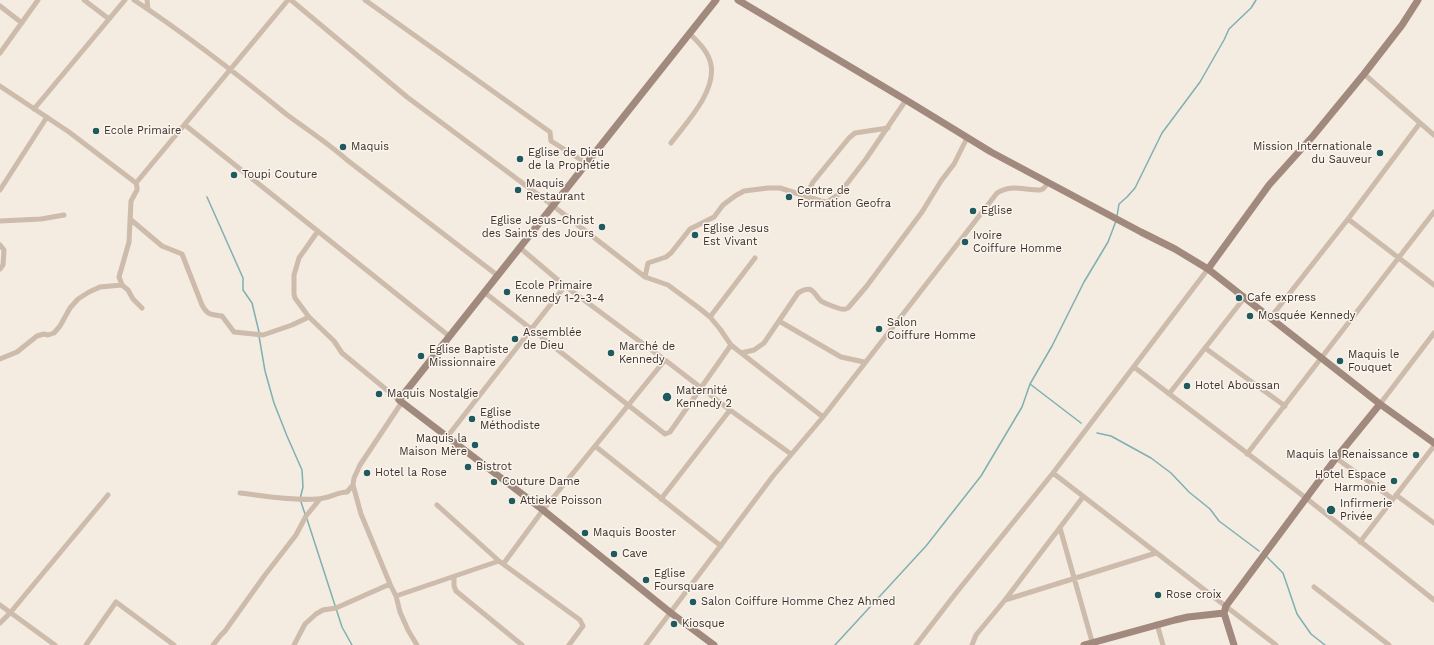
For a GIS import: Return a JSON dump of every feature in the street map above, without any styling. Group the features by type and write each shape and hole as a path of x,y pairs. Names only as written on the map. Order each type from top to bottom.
{"street":[{"path":"0,53 38,0"},
{"path":"84,0 109,19"},
{"path":"34,109 125,0"},
{"path":"134,0 230,69 497,275"},
{"path":"147,0 148,9"},
{"path":"142,308 133,299 128,290 122,285 119,277 126,254 131,201 137,187 136,183 289,0 407,97 646,277 668,285 710,317 731,345 822,417"},
{"path":"365,0 550,132 551,141 586,163"},
{"path":"417,645 400,612 396,596 361,514 353,485 354,478 360,465 400,401 449,336 716,0"},
{"path":"738,0 967,138 1175,249 1208,269 1434,445 1360,542"},
{"path":"916,645 1053,473 1208,269 1269,185 1313,136 1364,74 1402,25 1418,0"},
{"path":"0,6 22,23"},
{"path":"671,143 704,98 711,74 711,66 704,49 689,33"},
{"path":"1364,74 1434,134"},
{"path":"0,86 69,132 136,183"},
{"path":"646,277 648,263 666,257 690,229 714,217 723,206 744,191 755,188 780,188 827,202 839,194 888,128 906,100"},
{"path":"0,190 47,118"},
{"path":"1271,317 1348,219 1420,123"},
{"path":"185,125 449,336"},
{"path":"808,197 813,182 849,138 855,133 888,128"},
{"path":"741,353 754,350 764,343 798,293 802,290 811,290 815,292 822,302 838,308 848,308 870,282 922,212 941,181 954,164 967,138"},
{"path":"646,645 773,476 822,417 997,193 1002,189 1010,188 1040,190 1043,189 1048,182"},
{"path":"1247,454 1434,212"},
{"path":"0,221 41,219 64,215"},
{"path":"130,219 162,246 182,254 206,312 211,315 222,316 234,332 263,335 298,323 309,317"},
{"path":"1348,219 1434,285"},
{"path":"318,231 299,258 294,275 294,294 309,317 334,341 346,357 400,401 543,510 671,613 714,645"},
{"path":"0,245 4,250 3,265 0,269"},
{"path":"519,247 565,286 791,454"},
{"path":"710,317 755,258"},
{"path":"0,359 17,352 37,336 54,333 60,326 70,308 78,299 89,292 100,287 122,285"},
{"path":"447,437 565,286"},
{"path":"484,292 629,404 665,434 670,432 731,345"},
{"path":"1169,394 1245,297"},
{"path":"779,321 841,357 864,362"},
{"path":"1084,645 1093,644 1157,624 1225,610 1336,458 1380,404 1434,333"},
{"path":"1205,348 1284,406"},
{"path":"396,596 501,562 665,360"},
{"path":"1134,367 1306,498 1434,600"},
{"path":"661,499 730,410"},
{"path":"595,446 721,546"},
{"path":"1336,458 1434,523"},
{"path":"1053,473 1156,553 1225,610 1276,645"},
{"path":"240,493 300,500 320,499 341,492 347,492 353,485"},
{"path":"0,623 108,495"},
{"path":"972,645 976,635 1005,600 1083,497"},
{"path":"213,645 221,634 226,631 265,575 296,535 306,516 320,499"},
{"path":"438,505 501,562 580,620 583,626 569,645"},
{"path":"1060,528 1093,644"},
{"path":"1005,600 1156,553"},
{"path":"454,577 454,586 456,591 522,645"},
{"path":"294,645 305,624 323,610 336,608 390,584"},
{"path":"1314,587 1390,645"},
{"path":"86,645 116,602 174,645"},
{"path":"0,605 54,645"},
{"path":"1225,610 1234,645"},
{"path":"1157,624 1163,645"}],"waterway":[{"path":"1117,216 1119,204 1135,188 1162,133 1200,82 1229,29 1251,8 1256,0"},
{"path":"207,197 243,278 243,290 252,303 259,332"},
{"path":"835,645 926,546 981,476 1022,407 1030,384 1052,346 1084,282 1108,242 1116,221"},
{"path":"259,336 265,371 274,403 302,470 303,487 300,499 305,514"},
{"path":"1030,384 1081,423"},
{"path":"1097,433 1111,436 1151,458 1171,473 1189,492 1210,509 1219,521 1259,551"},
{"path":"307,519 342,627 352,645"},
{"path":"1267,557 1283,573 1297,614 1311,634 1325,645"}],"place":[{"name":"Ecole Primaire","path":"96,131"},
{"name":"Maquis","path":"343,147"},
{"name":"Mission Internationale du Sauveur","path":"1380,153"},
{"name":"Eglise de Dieu de la Prophétie","path":"520,159"},
{"name":"Toupi Couture","path":"234,175"},
{"name":"Maquis Restaurant","path":"518,190"},
{"name":"Centre de Formation Geofra","path":"789,197"},
{"name":"Eglise","path":"973,211"},
{"name":"Eglise Jesus-Christ des Saints des Jours","path":"602,227"},
{"name":"Eglise Jesus Est Vivant","path":"695,235"},
{"name":"Ivoire Coiffure Homme","path":"965,242"},
{"name":"Ecole Primaire Kennedy 1-2-3-4","path":"507,292"},
{"name":"Cafe express","path":"1239,298"},
{"name":"Mosquée Kennedy","path":"1250,316"},
{"name":"Salon Coiffure Homme","path":"879,329"},
{"name":"Assemblée de Dieu","path":"515,339"},
{"name":"Marché de Kennedy","path":"611,353"},
{"name":"Eglise Baptiste Missionnaire","path":"421,356"},
{"name":"Maquis le Fouquet","path":"1340,361"},
{"name":"Hotel Aboussan","path":"1187,386"},
{"name":"Maquis Nostalgie","path":"379,394"},
{"name":"Maternité Kennedy 2","path":"667,397"},
{"name":"Eglise Méthodiste","path":"472,419"},
{"name":"Maquis la Maison Mère","path":"475,445"},
{"name":"Maquis la Renaissance","path":"1416,455"},
{"name":"Bistrot","path":"468,467"},
{"name":"Hotel la Rose","path":"367,473"},
{"name":"Hotel Espace Harmonie","path":"1394,481"},
{"name":"Couture Dame","path":"494,482"},
{"name":"Attieke Poisson","path":"512,501"},
{"name":"Infirmerie Privée","path":"1331,510"},
{"name":"Maquis Booster","path":"585,533"},
{"name":"Cave","path":"614,554"},
{"name":"Eglise Foursquare","path":"646,580"},
{"name":"Rose croix","path":"1158,595"},
{"name":"Salon Coiffure Homme Chez Ahmed","path":"693,602"},
{"name":"Kiosque","path":"674,624"}]}
